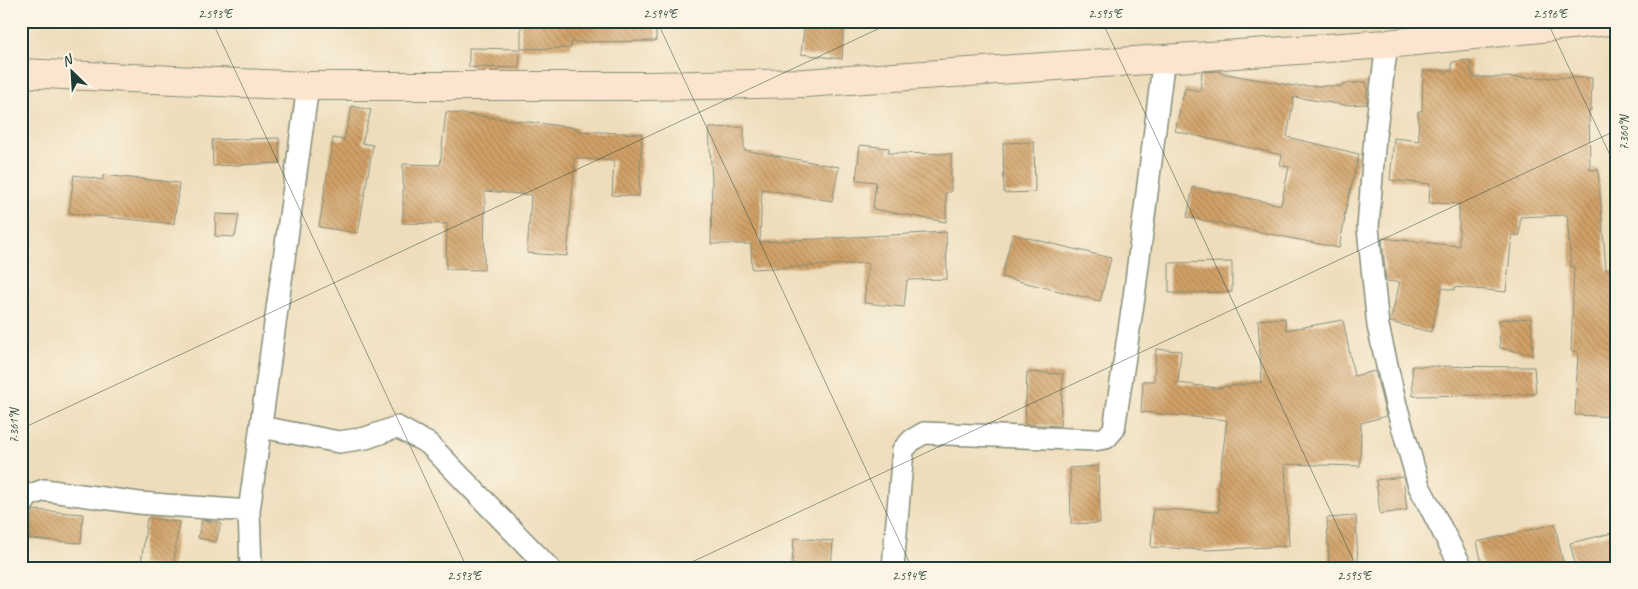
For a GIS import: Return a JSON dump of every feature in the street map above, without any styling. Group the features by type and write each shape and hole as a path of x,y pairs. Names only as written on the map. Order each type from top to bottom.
{"street":[{"path":"21,73 308,86 645,86 806,82 1164,57 1387,44 1608,21"},
{"path":"1387,44 1375,136 1368,228 1378,326 1396,405 1419,486 1462,568"},
{"path":"893,568 903,450 912,440 924,433 1094,440 1106,438 1114,429 1134,297 1164,57"},
{"path":"251,568 250,511 308,86"},
{"path":"261,428 339,442 366,438 397,427 429,444 549,568"},
{"path":"21,507 28,496 44,490 139,503 250,511"}],"building":[{"path":"521,21 656,21 656,41 571,42 571,48 521,49"},
{"path":"805,21 844,21 842,59 801,54"},
{"path":"469,48 520,49 519,68 469,67"},
{"path":"1470,60 1472,77 1592,78 1591,110 1589,110 1590,170 1598,169 1606,270 1617,270 1617,417 1575,415 1578,352 1571,351 1574,267 1571,267 1567,215 1520,217 1520,235 1512,235 1506,292 1455,287 1454,290 1442,288 1431,332 1390,322 1400,282 1386,281 1382,238 1459,246 1459,204 1429,203 1430,184 1390,180 1394,138 1419,141 1418,111 1422,111 1423,71 1452,71 1452,62"},
{"path":"1220,71 1220,73 1295,86 1342,86 1342,84 1367,82 1367,104 1344,105 1294,97 1287,137 1359,154 1344,217 1339,248 1187,217 1193,187 1281,205 1289,167 1280,165 1282,155 1175,131 1185,88 1200,91 1202,72"},
{"path":"352,106 371,110 362,143 373,145 358,233 319,227 333,138 344,140"},
{"path":"446,112 578,128 578,131 642,134 639,196 612,195 614,161 575,158 567,256 527,253 531,195 485,191 484,270 446,269 447,224 403,223 403,164 440,165"},
{"path":"744,127 744,150 839,167 832,201 762,189 760,242 946,232 947,279 907,280 904,307 864,303 868,263 752,269 751,244 711,244 712,182 709,128"},
{"path":"279,138 280,163 213,166 212,140"},
{"path":"1034,142 1035,192 1004,193 1003,143"},
{"path":"860,145 889,148 888,153 951,154 951,192 946,192 946,222 873,209 876,182 856,180"},
{"path":"74,175 103,180 103,175 179,183 174,224 69,213"},
{"path":"216,214 239,215 235,237 215,236"},
{"path":"1012,234 1111,258 1100,301 1002,277"},
{"path":"1232,262 1232,292 1169,293 1169,263"},
{"path":"1285,318 1286,330 1343,320 1354,376 1375,371 1386,416 1361,423 1360,466 1285,464 1289,546 1208,550 1151,547 1153,509 1219,512 1218,489 1227,420 1141,412 1143,381 1154,381 1156,349 1181,351 1178,383 1217,388 1262,382 1258,320"},
{"path":"1531,318 1533,355 1500,348 1499,320"},
{"path":"1412,366 1534,367 1536,394 1413,396"},
{"path":"1027,372 1063,374 1060,426 1025,424"},
{"path":"1098,466 1100,523 1071,524 1070,468"},
{"path":"1403,477 1407,510 1380,514 1376,480"},
{"path":"34,510 83,514 81,543 29,539 31,515"},
{"path":"1356,516 1358,568 1329,568 1327,518"},
{"path":"147,518 179,522 173,568 141,564"},
{"path":"202,520 221,523 216,542 198,538"},
{"path":"1555,524 1563,563 1543,568 1483,568 1477,542"},
{"path":"1617,532 1617,562 1591,568 1576,568 1570,543"},
{"path":"794,538 833,541 831,568 792,565"}]}
